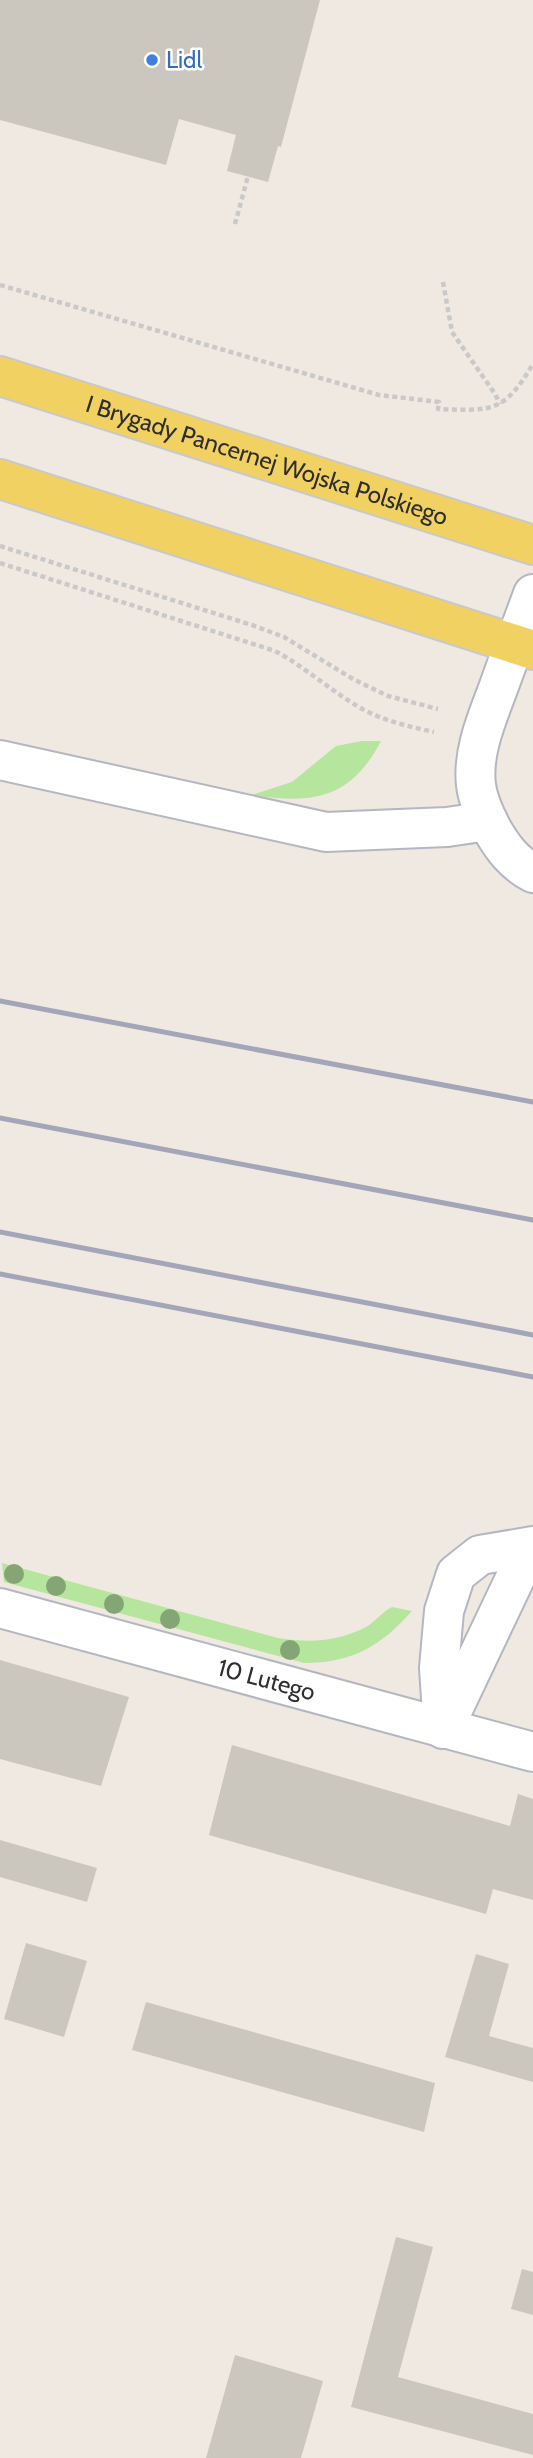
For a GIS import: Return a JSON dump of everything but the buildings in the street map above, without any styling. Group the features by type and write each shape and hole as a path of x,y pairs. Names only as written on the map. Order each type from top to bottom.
{"main road":[{"name":"I Brygady Pancernej Wojska Polskiego","path":"0,376 533,545"},
{"path":"0,479 524,647"}],"street":[{"path":"533,594 524,647 483,733 476,785 488,821 504,850 524,869 533,873"},
{"path":"0,760 326,832 447,827 488,821"},
{"path":"443,1729 439,1668 444,1611 456,1574 481,1555 532,1546"},
{"path":"443,1729 532,1546"},
{"name":"10 Lutego","path":"0,1608 533,1752"}],"path":[{"path":"235,225 248,176"},
{"path":"443,282 452,332 500,404"},
{"path":"0,285 379,395 439,402 438,409 485,410 500,404 513,394 533,364"},
{"path":"0,546 284,637 353,679 388,696 483,733"},
{"path":"0,563 275,651 365,711 388,721 483,733"}],"green space":[{"path":"381,741 356,776 327,794 293,799 252,795 292,782 336,746"},
{"path":"2,1563 289,1640 312,1641 344,1636 366,1627 392,1607 412,1611 389,1634 364,1650 337,1660 304,1663 4,1582"}],"railway":[{"path":"0,1001 533,1102"},
{"path":"0,1118 533,1220"},
{"path":"0,1232 533,1335"},
{"path":"0,1274 533,1377"}],"place":[{"name":"Lidl","path":"152,60"}]}
